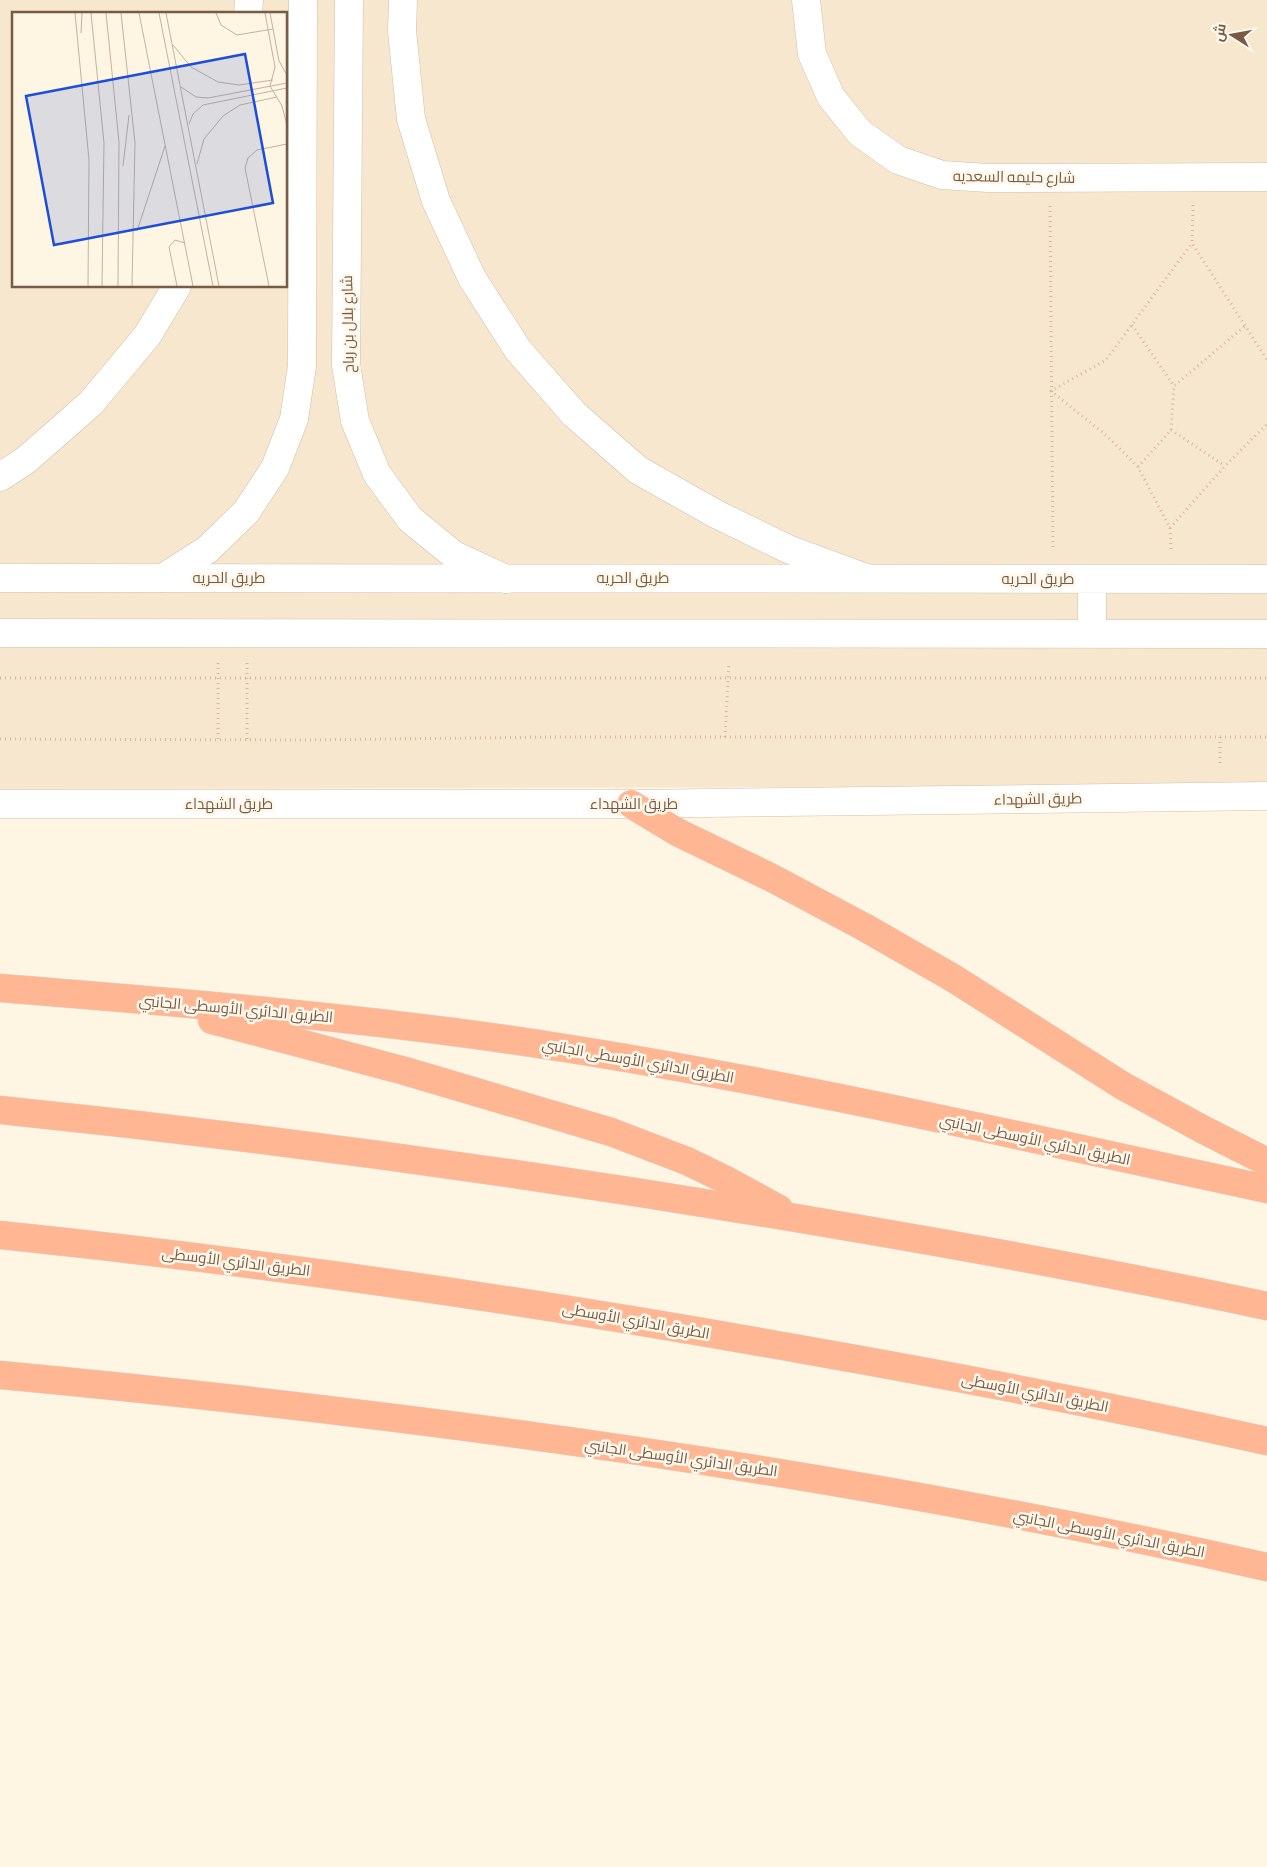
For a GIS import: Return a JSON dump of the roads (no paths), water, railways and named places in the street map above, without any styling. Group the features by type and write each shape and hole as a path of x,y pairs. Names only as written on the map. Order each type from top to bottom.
{"highway":[{"path":"631,804 678,833 772,878 864,926 954,978 1123,1086 1267,1162"},
{"name":"الطريق الدائري الأوسطى الجانبي","path":"0,988 397,1025 472,1034 642,1060 815,1093 1267,1189"},
{"path":"131,999 372,1062 610,1132 724,1178 796,1218"},
{"path":"0,1110 382,1155 648,1194 1028,1258 1267,1306"},
{"name":"الطريق الدائري الأوسطى","path":"0,1235 231,1261 368,1279 640,1321 1005,1386 1267,1441"},
{"name":"الطريق الدائري الأوسطى الجانبي","path":"0,1374 482,1429 747,1467 1019,1515 1267,1567"}],"street":[{"path":"163,578 208,549 246,512 275,468 294,418 302,366 303,0"},
{"name":"شارع بلال بن رباح","path":"350,0 346,365 355,421 377,474 410,519 454,555 506,579"},
{"path":"403,0 402,31 411,119 436,201 472,278 518,350 574,414 638,470 716,514 788,550 867,579"},
{"name":"شارع حليمه السعديه","path":"806,0 812,54 831,97 860,133 898,160 942,175 988,178 1267,177"},
{"path":"0,477 26,460 91,403 147,336 176,288"},
{"name":"طريق الحريه","path":"0,578 1267,579"},
{"path":"1092,579 1092,634"},
{"path":"0,633 1267,634"},
{"name":"طريق الشهداء","path":"0,804 631,804 1267,796"}]}
